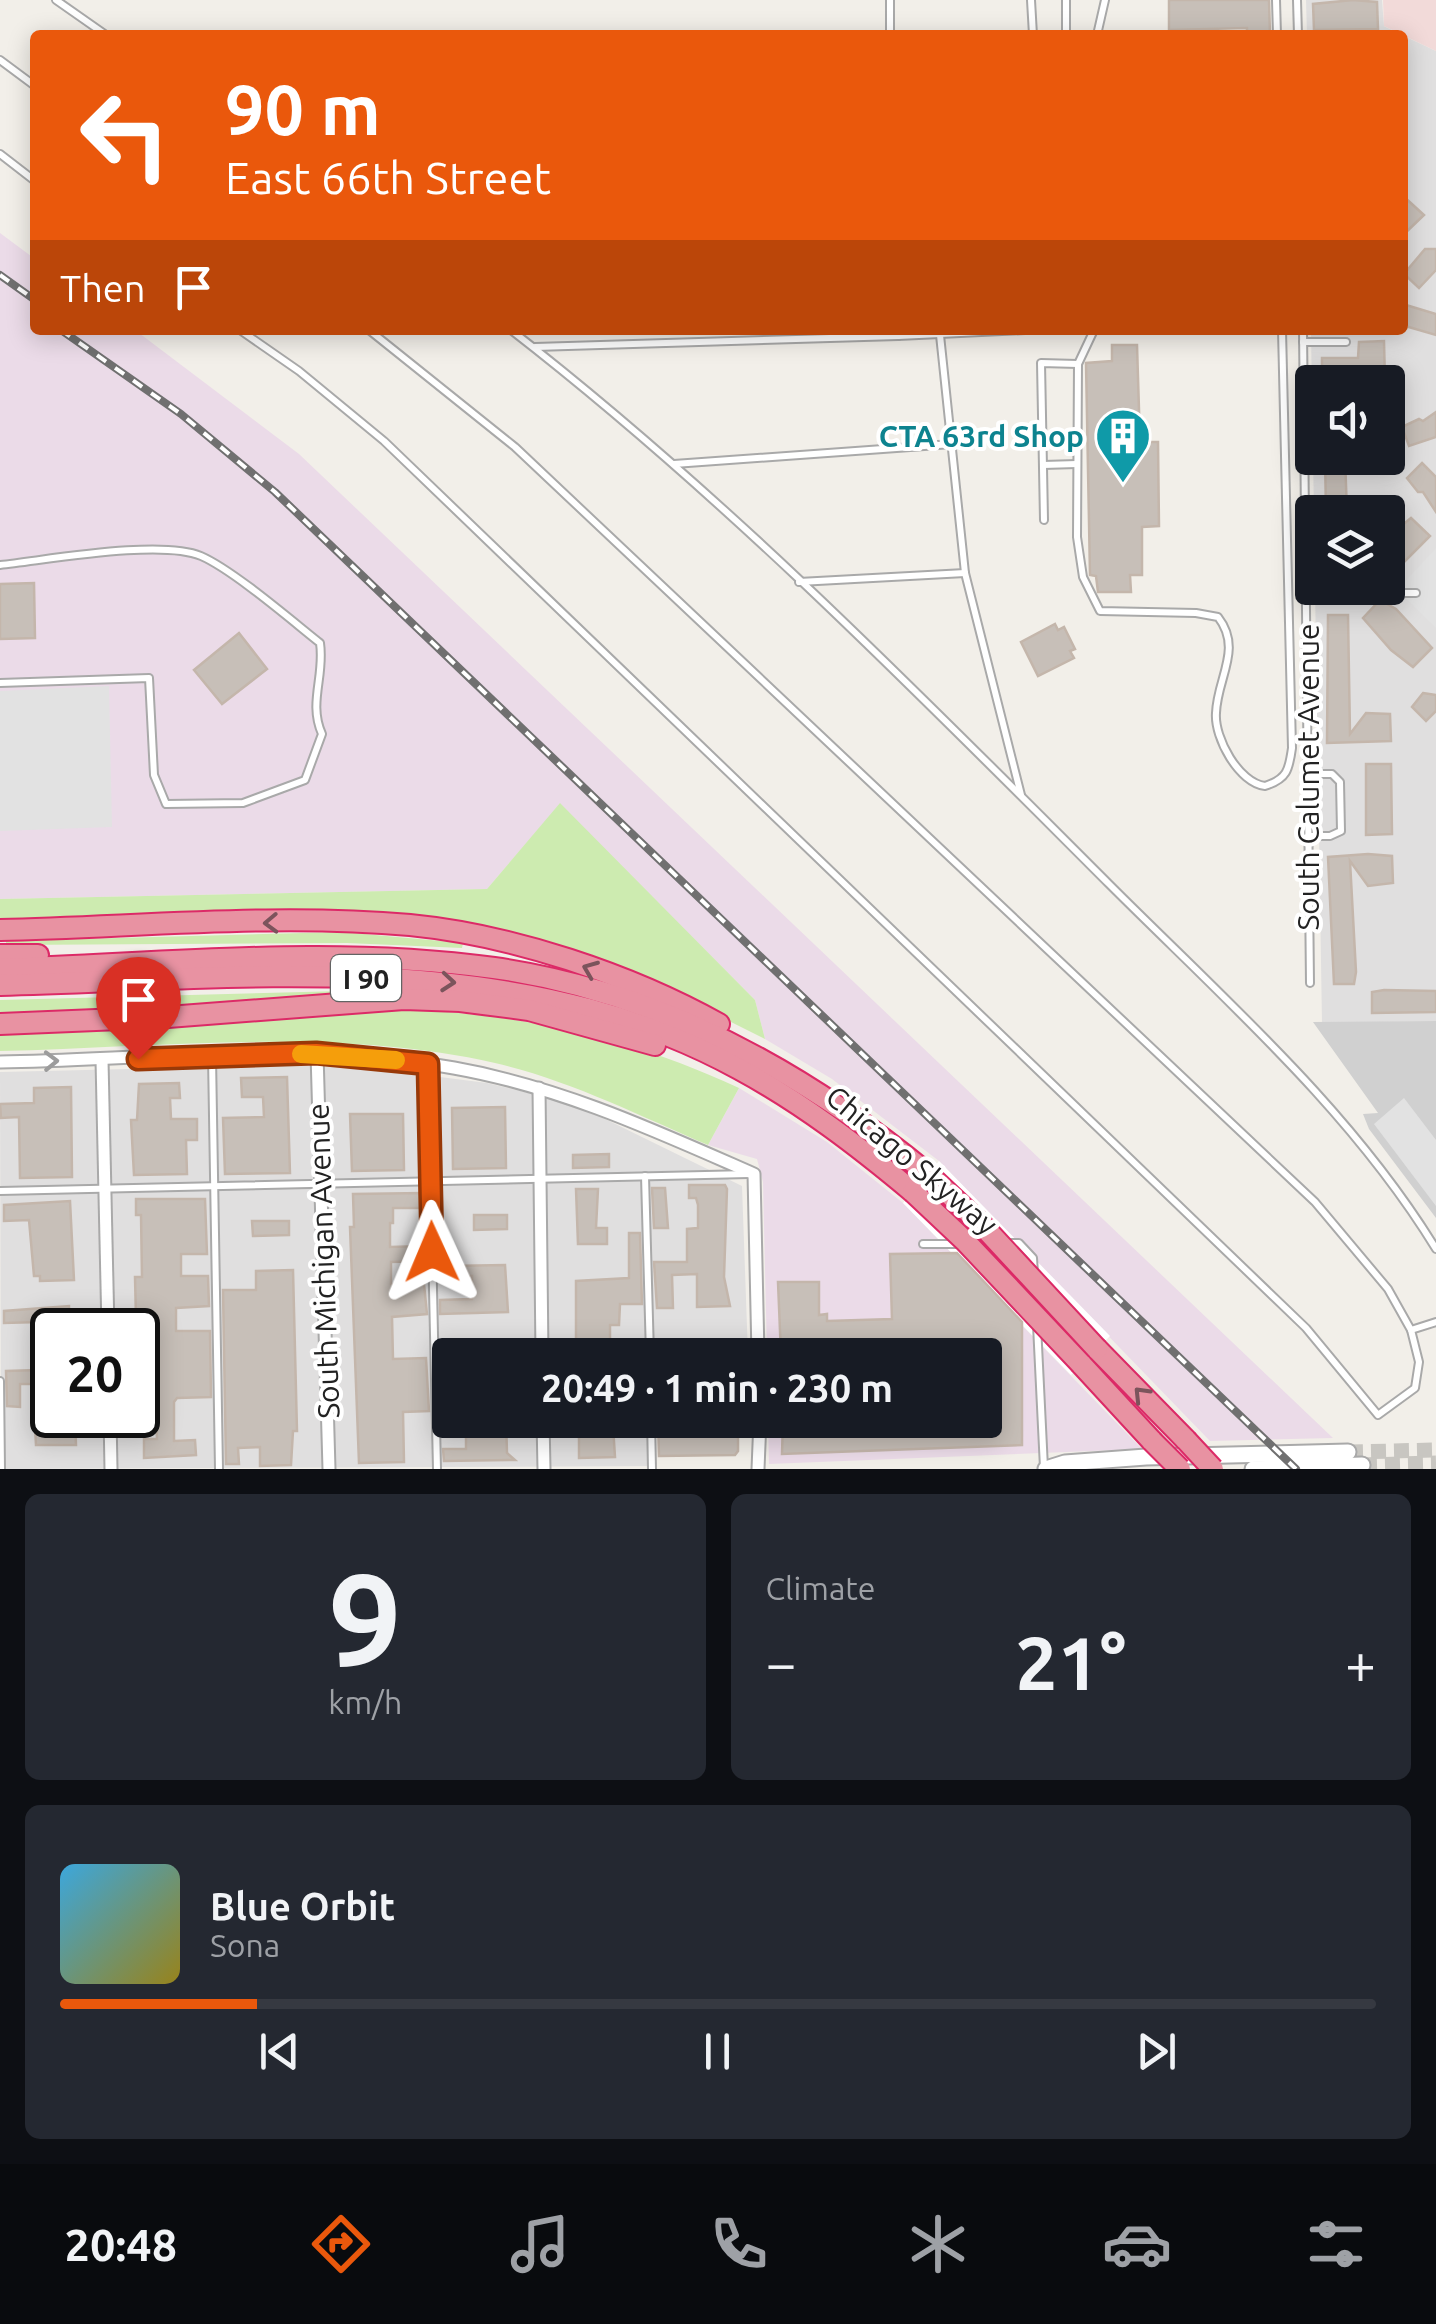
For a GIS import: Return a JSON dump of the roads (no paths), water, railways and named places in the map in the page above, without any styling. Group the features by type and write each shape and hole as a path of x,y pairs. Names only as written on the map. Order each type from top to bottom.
{"highway":[{"path":"0,930 354,922 472,935 576,963 697,1013 769,1061"},
{"name":"Chicago Skyway","path":"0,955 195,960"},
{"name":"Chicago Skyway","path":"0,969 340,958 495,968 621,999 769,1061 872,1128 982,1225 1213,1469"},
{"name":"Chicago Skyway","path":"0,985 316,978 394,978 476,985 603,1012 720,1059 797,1102 912,1192 965,1241 1180,1469"},
{"path":"0,1024 404,1000 460,1001 544,1013 671,1050 720,1059"}],"street":[{"path":"0,1062 316,1053 428,1064 538,1088 602,1107 754,1174 758,1338"},
{"name":"South Michigan Avenue","path":"316,1053 329,1469"},
{"path":"102,1060 108,1308"},
{"path":"538,1088 542,1338"},
{"path":"110,1438 110,1469"},
{"path":"543,1438 544,1469"},
{"path":"758,1469 759,1438"},
{"path":"1045,1469 1065,1462 1146,1457 1348,1452"},
{"path":"1253,1469 1362,1466"}],"lane":[{"path":"56,0 99,30"},
{"path":"890,0 890,30"},
{"path":"1031,0 1033,30"},
{"path":"1066,0 1066,30"},
{"path":"1099,30 1106,0"},
{"path":"1276,0 1277,30"},
{"path":"1298,0 1298,30"},
{"path":"0,60 30,82"},
{"path":"0,154 30,177"},
{"path":"247,335 384,441 1292,1314 1378,1415 1415,1388 1419,1362 1411,1330 1388,1289 1315,1202 516,447 375,335"},
{"path":"517,335 606,404 672,464 1022,796 1309,1084 1401,1191 1436,1249"},
{"path":"533,347 846,335"},
{"path":"940,335 965,573 1022,796"},
{"path":"1092,335 1078,364 1077,464 1084,576 1100,611 1196,612 1218,617 1228,630 1231,644 1215,715 1218,730 1240,774 1257,785 1280,782 1289,771 1292,748 1282,335"},
{"name":"South Calumet Avenue","path":"1303,335 1305,365"},
{"path":"1303,342 1346,342"},
{"path":"1044,520 1041,363 1078,364"},
{"path":"672,464 952,444"},
{"path":"1043,465 1077,464"},
{"path":"0,565 147,550 182,550 204,557 320,643 324,668 315,696 314,717 322,734 305,780 243,803 166,804 154,775 149,678 0,683"},
{"path":"798,582 965,573"},
{"path":"1405,593 1416,593"},
{"name":"South Calumet Avenue","path":"1307,605 1310,983"},
{"path":"1308,774 1332,774 1340,782 1340,830 1330,836 1308,836"},
{"path":"212,1057 219,1469"},
{"path":"428,1064 437,1469"},
{"path":"0,1192 754,1174"},
{"path":"645,1176 650,1338"},
{"path":"923,1244 1018,1244 1033,1258 1045,1469"},
{"path":"1411,1330 1436,1322"},
{"path":"0,1382 1,1468"},
{"path":"651,1438 652,1469"}],"tunnel":[{"path":"1348,1452 1436,1450"},
{"path":"1362,1465 1436,1463"}],"railway":[{"path":"0,275 30,296"},
{"path":"68,335 181,414 275,492 1296,1469"}],"place":[{"name":"CTA 63rd Shop","path":"1123,485"}]}
